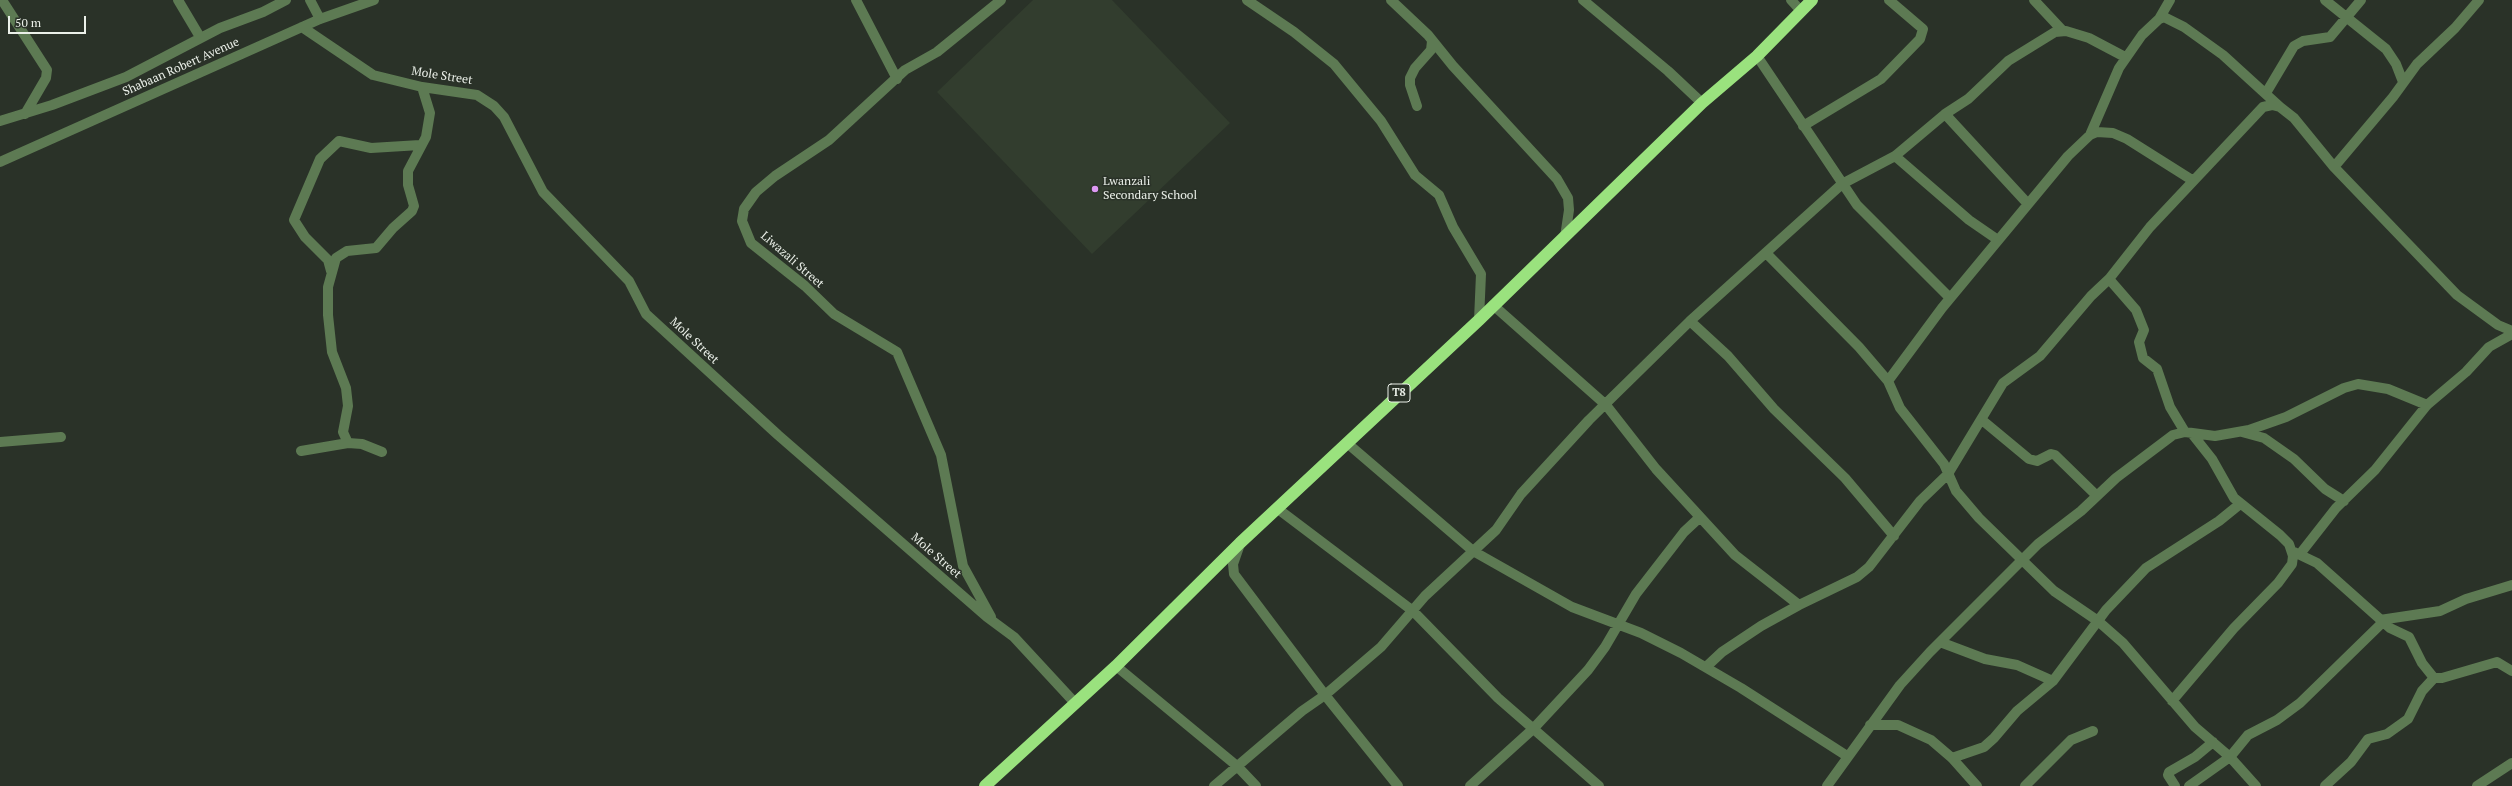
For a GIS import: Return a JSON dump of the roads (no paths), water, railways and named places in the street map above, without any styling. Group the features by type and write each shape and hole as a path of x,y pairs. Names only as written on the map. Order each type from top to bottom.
{"highway":[{"name":"T8","path":"984,786 1116,666 1240,543 1479,320 1702,103 1757,56 1812,0"}],"street":[{"path":"2,0 47,70 46,78 25,114"},
{"path":"178,0 200,38"},
{"path":"0,120 25,114 126,77 179,51 200,38 263,12 286,0"},
{"path":"310,0 320,18"},
{"name":"Shabaan Robert Avenue","path":"0,162 320,18 374,0"},
{"path":"856,0 896,79"},
{"name":"Liwazali Street","path":"996,625 963,566 941,455 898,352 834,314 805,286 751,243 744,232 742,221 744,209 756,192 775,176 829,140 906,70 937,52 1001,0"},
{"path":"1246,0 1294,32 1334,64 1381,121 1415,175 1439,196 1453,227 1481,274 1479,320"},
{"path":"1391,0 1432,41 1538,157 1566,192 1569,210 1565,237"},
{"path":"1583,0 1662,66 1702,103"},
{"path":"1791,0 1801,11"},
{"path":"1803,126 1882,79 1920,39 1923,29 1889,0"},
{"path":"2034,0 2062,30 2089,38 2125,57"},
{"path":"1888,381 1950,298 2068,156 2090,134 2104,98 2125,57 2142,35 2159,19 2170,0"},
{"path":"2325,0 2386,49 2396,64 2404,82"},
{"path":"2266,93 2294,46 2303,41 2330,36 2361,0"},
{"path":"2334,167 2417,64 2455,28 2480,0"},
{"path":"2159,19 2171,19 2184,27 2223,55 2266,93 2294,118 2334,167 2457,295 2498,325 2512,333 2489,347 2466,372 2427,405 2375,470 2296,552 2292,564 2287,572 2234,628 2172,701"},
{"name":"Mole Street","path":"302,27 373,75 422,87 469,93 485,98 504,117 543,192 629,281 646,314 778,435 996,625 1014,637 1075,703"},
{"path":"1214,786 1302,711 1325,695 1381,647 1425,596 1496,530 1521,494 1606,405 1690,321 1842,184 1896,156 1945,114 1968,99 2019,52 2055,32 2062,30"},
{"path":"1417,106 1410,85 1410,78 1415,68 1431,50 1432,41"},
{"path":"1757,56 1842,184 1876,225 1912,258 1950,298"},
{"path":"348,443 343,432 348,406 346,388 332,352 328,322 328,299 332,272 335,260 340,255 347,252 376,248 393,228 410,214 414,206 407,176 410,165 427,131 430,113 422,87"},
{"path":"1706,667 1739,640 1799,605 1857,577 1894,536 1933,486 1948,474 2003,383 2040,356 2091,296 2109,279 2150,227 2257,111 2267,106 2280,107"},
{"path":"1945,114 2028,204"},
{"path":"2090,134 2097,132 2114,133 2127,139 2192,180"},
{"path":"332,272 328,260 305,237 294,221 318,163 339,141 371,148 420,145"},
{"path":"1896,156 1969,220 1998,240"},
{"path":"1766,253 1859,347 1888,381 1900,408 1944,464 1962,499 2054,590 2098,621 2123,643 2195,727 2230,758 2256,786"},
{"path":"2109,279 2136,310 2144,330 2139,342 2143,358 2157,369 2170,407 2189,433 2212,459 2224,482 2240,504 2280,536 2296,552 2317,563 2381,621 2413,640 2422,663 2434,678"},
{"path":"1493,305 1606,405 1656,469 1699,518 1745,564 1799,605"},
{"path":"1690,321 1728,356 1774,409 1845,478 1894,536"},
{"path":"1827,786 1847,756 1900,685 1940,642 2023,560 2116,478 2179,432 2214,436 2240,432 2286,417 2344,388 2358,384 2388,389 2427,405"},
{"path":"1982,420 2029,459 2037,461 2051,454 2055,455 2096,496"},
{"path":"2240,432 2264,438 2294,459 2325,489 2344,501"},
{"path":"0,442 61,437"},
{"path":"301,451 348,443 362,444 382,452"},
{"path":"1347,443 1473,551 1572,606 1642,633 1706,667 1847,756"},
{"path":"1952,758 1984,747 1994,738 2017,711 2053,681 2123,590 2146,568 2219,521 2240,504"},
{"path":"1278,508 1413,611 1479,681 1599,786"},
{"path":"1470,786 1533,729 1588,670 1636,594 1657,565 1684,532 1699,518"},
{"path":"1240,543 1233,564 1234,574 1325,695 1398,786"},
{"path":"2190,786 2230,758 2248,735 2276,720 2304,699 2381,621 2440,611 2466,599 2512,585"},
{"path":"1940,642 1985,659 2017,665 2053,681"},
{"path":"2325,786 2350,762 2368,739 2387,734 2408,719 2422,691 2434,678 2442,678 2497,662 2512,671"},
{"path":"1116,666 1237,766 1256,786"},
{"path":"1870,725 1898,725 1931,740 1952,758 1977,786"},
{"path":"2025,786 2071,740 2093,731"},
{"path":"2175,786 2168,775 2169,772 2195,757 2213,742"},
{"path":"2477,786 2512,763"}],"place":[{"name":"Lwanzali Secondary School","path":"1095,189"}]}
